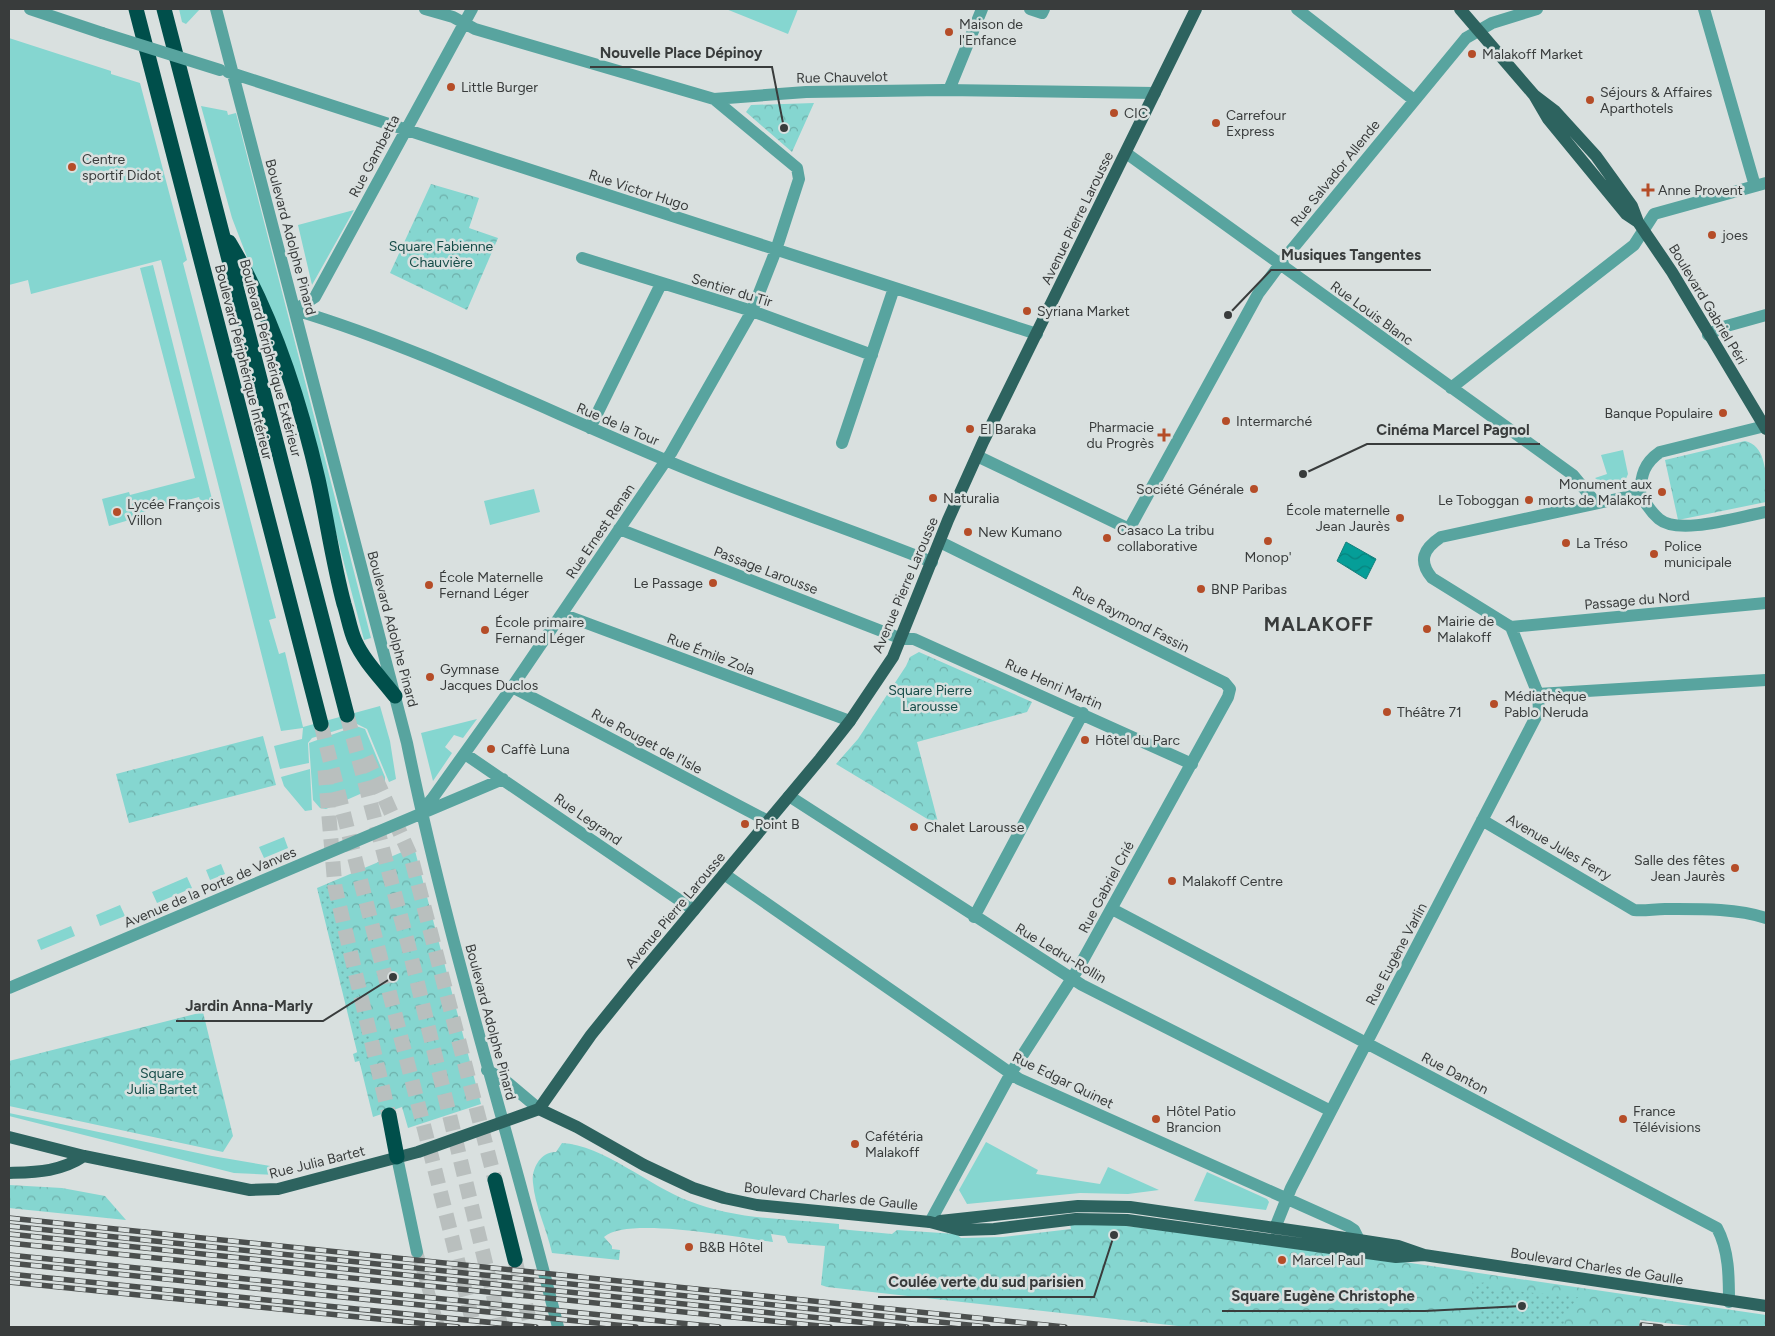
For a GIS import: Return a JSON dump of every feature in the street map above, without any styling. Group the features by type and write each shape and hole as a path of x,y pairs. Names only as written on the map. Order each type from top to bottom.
{"highway":[{"name":"Boulevard Périphérique Intérieur","path":"136,9 321,724"},
{"name":"Boulevard Périphérique Extérieur","path":"164,9 347,715"},
{"path":"220,228 249,276 286,368 316,471 338,578 354,638 360,651 395,696"},
{"path":"389,1115 397,1158"},
{"path":"495,1180 515,1260"}],"main road":[{"name":"Avenue Pierre Larousse","path":"540,1110 591,1035 850,721 893,657 977,456 1196,9"},
{"name":"Boulevard Gabriel Péri","path":"1460,9 1534,95 1548,119 1584,164 1626,214 1641,227 1672,272 1765,428"},
{"name":"Rue Julia Bartet","path":"9,1137 84,1156 250,1190 278,1189 397,1158 540,1110"},
{"name":"Boulevard Charles de Gaulle","path":"540,1110 577,1127 644,1165 693,1188 724,1198 757,1205 930,1222 960,1230 994,1229 1076,1219 1127,1220 1396,1257 1424,1255"},
{"path":"9,1173 56,1170 70,1166 84,1156"},
{"name":"Boulevard Charles de Gaulle","path":"930,1222 1078,1206 1130,1207 1398,1246 1424,1255 1729,1302 1766,1306"},
{"name":"Boulevard Charles de Gaulle","path":"1175,1219 1192,1221 1204,1217"},
{"name":"Boulevard Charles de Gaulle","path":"1246,1236 1256,1232 1272,1234 1275,1228"}],"street":[{"name":"Rue Victor Hugo","path":"30,9 1037,334"},
{"name":"Boulevard Adolphe Pinard","path":"216,9 395,696 421,812 487,1070 503,1121 558,1327"},
{"name":"Rue Chauvelot","path":"425,9 453,17 465,24 714,98 806,92 948,90 1155,93"},
{"name":"Rue Gambetta","path":"294,310 315,297 472,9"},
{"path":"948,90 982,9"},
{"path":"1030,9 1042,12 1044,9"},
{"path":"1297,9 1414,100"},
{"name":"Rue Salvador Allende","path":"977,456 1129,530 1258,294 1280,265 1466,38 1492,23 1537,9"},
{"path":"1451,388 1634,244 1641,227 1654,214 1761,185 1704,9"},
{"name":"Rue Ernest Renan","path":"421,812 512,687 666,461 752,311 776,250 799,178 796,168 714,98"},
{"name":"Rue Louis Blanc","path":"1126,153 1572,475 1596,503"},
{"name":"Sentier du Tir","path":"582,258 752,311 872,355"},
{"path":"590,428 661,284"},
{"path":"842,443 894,288"},
{"name":"Rue de la Tour","path":"294,310 344,326 477,378 666,461 932,562"},
{"path":"1708,335 1722,327 1766,315"},
{"path":"1765,428 1660,452 1649,460 1643,471 1640,494 1660,520 1672,525 1687,527 1766,512"},
{"path":"1640,494 1440,537 1431,543 1424,555 1424,568 1432,578 1511,627 1538,694 1766,680"},
{"name":"Passage Larousse","path":"620,529 902,639"},
{"name":"Rue Raymond Fassin","path":"940,542 1225,683 1230,689 1228,697 1192,764"},
{"name":"Passage du Nord","path":"1511,627 1766,603"},
{"name":"Rue Émile Zola","path":"562,614 850,721"},
{"name":"Rue Henri Martin","path":"902,639 914,639 1083,713 1192,764"},
{"name":"Rue Rouget de l'Isle","path":"512,687 768,821"},
{"name":"Rue Eugène Varlin","path":"1275,1228 1287,1197 1539,711 1538,694"},
{"path":"974,917 1083,713"},
{"name":"Rue Legrand","path":"465,754 694,910"},
{"name":"Rue Gabriel Crié","path":"930,1222 1011,1073 1072,979 1192,764"},
{"name":"Avenue de la Porte de Vanves","path":"9,988 300,866 421,812 503,779"},
{"name":"Rue Ledru-Rollin","path":"789,796 1072,979 1331,1111"},
{"name":"Avenue Jules Ferry","path":"1482,820 1634,910 1742,912 1766,918"},
{"name":"Rue Edgar Quinet","path":"724,874 1011,1073 1348,1226 1354,1230 1359,1240"},
{"name":"Rue Danton","path":"1112,909 1717,1228 1723,1238 1729,1276 1729,1302"},
{"path":"487,1070 507,1082 540,1110"},
{"path":"397,1158 417,1252"}],"green space":[{"path":"179,9 200,9 186,24 182,22"},
{"path":"726,9 798,9 788,34"},
{"name":"Centre sportif Didot","path":"9,38 111,71 111,74 140,83 187,260 183,263 276,618 269,620 279,654 285,652 303,727 380,706 390,741 396,779 389,782 367,729 357,724 312,738 308,743 309,763 280,769 274,746 302,739 303,728 281,731 161,260 31,294 28,280 9,285"},
{"path":"814,103 792,152 746,112 751,105"},
{"path":"201,106 227,111 228,115 236,113 371,638 364,640 294,371 232,218"},
{"name":"Square Fabienne Chauvière","path":"431,184 479,198 469,228 498,238 467,310 390,273"},
{"path":"354,210 312,285 298,225"},
{"path":"153,265 213,503 202,506 199,497 135,514 136,518 109,526 102,499 129,492 130,495 195,478 140,268"},
{"path":"1745,441 1753,444 1762,457 1766,476 1766,502 1678,520 1665,460"},
{"path":"1623,450 1628,474 1625,481 1605,486 1595,478 1607,474 1601,455"},
{"path":"534,489 540,512 490,525 484,501"},
{"name":"Square Pierre Larousse","path":"919,652 1032,702 1027,712 917,742 939,826 836,764 858,739 910,657"},
{"path":"477,719 463,738 454,735 445,747 452,753 433,781 421,733"},
{"path":"356,726 365,729 385,777 385,783 326,809 320,808 313,800 309,743"},
{"path":"263,736 276,785 129,823 116,774"},
{"path":"310,769 312,810 305,811 284,786 281,777"},
{"path":"284,837 288,848 264,858 259,847"},
{"path":"414,847 481,1104 408,1128 402,1107 373,1117 317,888"},
{"path":"221,864 225,874 210,880 206,870"},
{"path":"187,877 192,888 157,903 152,892"},
{"path":"330,884 375,1057 355,1062 353,1054 360,1051 318,889"},
{"path":"120,905 125,916 100,926 96,915"},
{"path":"71,926 75,936 41,950 37,940"},
{"name":"Square Julia Bartet","path":"203,1012 233,1136 223,1152 9,1106 9,1061"},
{"path":"9,1113 212,1156 300,1171 276,1175 234,1173 9,1116"},
{"path":"986,1142 1038,1170 1036,1174 1100,1184 1108,1167 1159,1190 1128,1194 1080,1193 967,1204 959,1190"},
{"path":"562,1143 578,1145 610,1158 689,1201 725,1212 744,1215 839,1224 839,1229 892,1234 897,1230 956,1234 961,1238 1003,1237 1071,1229 1070,1224 1102,1223 1315,1249 1766,1315 1766,1327 1699,1327 1640,1320 1639,1327 1187,1327 827,1287 821,1285 825,1246 788,1243 785,1236 771,1234 773,1242 684,1230 635,1228 616,1231 604,1237 612,1246 612,1249 620,1250 619,1260 552,1253 536,1200 533,1178 538,1162 546,1154 556,1152"},
{"path":"1207,1172 1267,1199 1269,1202 1266,1210 1194,1201"},
{"path":"9,1185 62,1188 105,1196 126,1220 9,1208"},
{"path":"1488,1282 1493,1289 1578,1297 1565,1315 1564,1327 1476,1327 1471,1284"}],"water":[{"path":"1346,542 1376,559 1366,579 1337,561"}],"tunnel":[{"path":"347,715 408,944 501,1327"},
{"path":"321,724 474,1327"},
{"path":"366,757 411,857 495,1180"},
{"path":"325,770 335,887 389,1115"},
{"path":"417,1252 439,1327"},
{"path":"515,1260 531,1327"}],"railway":[{"path":"9,1218 1065,1327"},
{"path":"9,1226 988,1327"},
{"path":"9,1234 907,1327"},
{"path":"9,1243 830,1327"},
{"path":"9,1255 719,1327"},
{"path":"9,1263 636,1327"},
{"path":"9,1274 536,1327"},
{"path":"9,1282 458,1327"},
{"path":"1642,1325 1661,1327"}],"place":[{"name":"Maison de l'Enfance","path":"949,32"},
{"name":"Malakoff Market","path":"1472,54"},
{"name":"Little Burger","path":"451,87"},
{"name":"Séjours & Affaires Aparthotels","path":"1590,100"},
{"name":"CIC","path":"1114,113"},
{"name":"Carrefour Express","path":"1216,123"},
{"name":"Nouvelle Place Dépinoy","path":"784,128"},
{"name":"Centre sportif Didot","path":"72,167"},
{"name":"Anne Provent","path":"1648,190"},
{"name":"joes","path":"1712,235"},
{"name":"Syriana Market","path":"1027,311"},
{"name":"Musiques Tangentes","path":"1228,315"},
{"name":"Banque Populaire","path":"1723,413"},
{"name":"Intermarché","path":"1226,421"},
{"name":"El Baraka","path":"970,429"},
{"name":"Pharmacie du Progrès","path":"1164,435"},
{"name":"Cinéma Marcel Pagnol","path":"1303,474"},
{"name":"Société Générale","path":"1254,489"},
{"name":"Monument aux morts de Malakoff","path":"1662,492"},
{"name":"Naturalia","path":"933,498"},
{"name":"Le Toboggan","path":"1529,500"},
{"name":"Lycée François Villon","path":"117,512"},
{"name":"École maternelle Jean Jaurès","path":"1400,518"},
{"name":"New Kumano","path":"968,532"},
{"name":"Casaco La tribu collaborative","path":"1107,538"},
{"name":"Monop'","path":"1268,541"},
{"name":"La Tréso","path":"1566,543"},
{"name":"Police municipale","path":"1654,554"},
{"name":"Le Passage","path":"713,583"},
{"name":"École Maternelle Fernand Léger","path":"429,585"},
{"name":"BNP Paribas","path":"1201,589"},
{"name":"Mairie de Malakoff","path":"1427,629"},
{"name":"École primaire Fernand Léger","path":"485,630"},
{"name":"Gymnase Jacques Duclos","path":"430,677"},
{"name":"Médiathèque Pablo Neruda","path":"1494,704"},
{"name":"Théâtre 71","path":"1387,712"},
{"name":"Hôtel du Parc","path":"1085,740"},
{"name":"Caffè Luna","path":"491,749"},
{"name":"Point B","path":"745,824"},
{"name":"Chalet Larousse","path":"914,827"},
{"name":"Salle des fêtes Jean Jaurès","path":"1735,868"},
{"name":"Malakoff Centre","path":"1172,881"},
{"name":"Jardin Anna-Marly","path":"393,977"},
{"name":"Hôtel Patio Brancion","path":"1156,1119"},
{"name":"France Télévisions","path":"1623,1119"},
{"name":"Cafétéria Malakoff","path":"855,1144"},
{"name":"Coulée verte du sud parisien","path":"1114,1235"},
{"name":"B&B Hôtel","path":"689,1247"},
{"name":"Marcel Paul","path":"1282,1260"},
{"name":"Square Eugène Christophe","path":"1522,1306"}],"district":[{"name":"MALAKOFF","path":"1319,624"}]}
